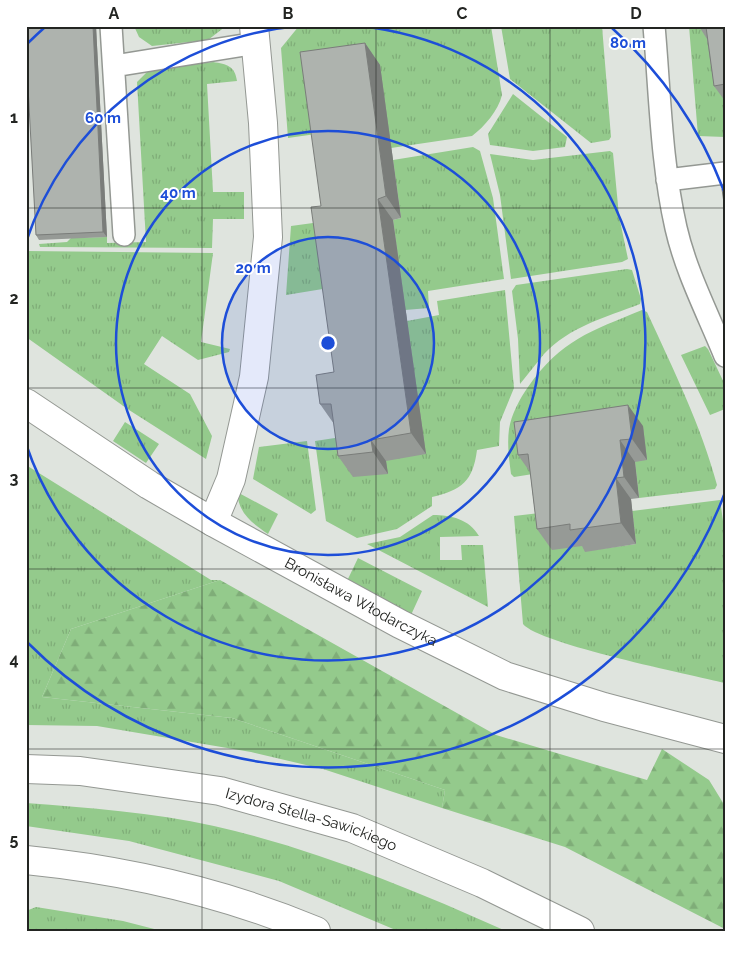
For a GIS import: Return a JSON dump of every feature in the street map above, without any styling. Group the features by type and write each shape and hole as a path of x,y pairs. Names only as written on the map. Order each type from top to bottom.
{"street":[{"path":"213,522 231,479 254,376 268,237 264,123 255,35"},
{"name":"Bronisława Włodarczyka","path":"26,403 148,486 400,624 505,676 604,707 725,739"},
{"name":"Izydora Stella-Sawickiego","path":"26,769 80,771 220,791 352,828 482,883 580,931"},
{"path":"26,860 66,864 154,879 266,910 316,931"}],"lane":[{"path":"111,26 124,235"},
{"path":"654,26 667,180 676,228 688,266 725,356"},
{"path":"114,66 255,35"},
{"path":"667,180 725,173"}],"green space":[{"path":"134,26 226,26 208,40 152,46 139,37"},
{"path":"299,26 491,26 502,95 500,101 482,128 472,136 391,148 323,133 288,138 281,48"},
{"path":"501,26 602,26 611,137 609,140 591,143 510,79"},
{"path":"689,26 711,26 725,77 725,137 698,136"},
{"path":"213,62 232,69 237,81 207,84 213,192 244,192 244,219 213,219 212,248 40,247 39,244 67,242 71,238 107,237 107,243 146,242 137,82 149,70"},
{"path":"513,94 567,137 565,147 533,151 490,145 488,134"},
{"path":"473,147 480,151 493,198 504,279 428,291 429,308 405,310 393,220 401,218 393,160"},
{"path":"610,151 613,153 619,216 628,259 622,262 511,279 500,195 490,154 533,160"},
{"path":"335,220 335,287 286,295 291,226"},
{"path":"26,251 213,253 201,342 230,349 229,352 198,360 162,336 144,364 190,394 212,436 206,459 129,410 26,337"},
{"path":"627,269 632,270 641,299 640,304 601,318 565,337 544,354 520,384 518,339 512,291 516,285"},
{"path":"505,290 514,388 500,422 499,446 477,450 469,477 464,482 451,491 432,497 432,506 397,529 357,538 326,521 315,441 348,436 386,453 425,454 407,321 439,315 437,301"},
{"path":"642,310 647,312 695,419 717,485 715,489 639,498 635,462 643,427 533,474 514,477 511,474 509,457 509,429 516,407 540,371 553,358 578,339 607,324"},
{"path":"705,346 725,385 725,409 710,415 681,355"},
{"path":"125,422 159,444 146,463 113,441"},
{"path":"307,441 316,510 311,514 253,479 259,447"},
{"path":"26,465 211,580 220,580 71,629 42,697 232,718 445,790 442,808 323,769 251,752 97,726 26,725"},
{"path":"237,492 278,514 268,534 243,512"},
{"path":"720,500 725,535 725,683 557,641 535,632 523,624 514,516 548,512 585,545 586,551 636,544 632,511"},
{"path":"433,515 459,519 475,530 479,536 440,537 440,560 462,560 461,545 483,545 488,607 367,544 400,537"},
{"path":"358,558 422,591 411,615 347,581"},
{"path":"220,580 496,735 647,780 662,749 709,780 725,806 725,929 565,847 442,808 445,790 232,718 42,697 71,629"},
{"path":"26,803 167,817 252,835 363,871 506,931 398,931 279,881 129,841 26,826"},
{"path":"36,907 123,921 162,931 26,931 26,911"}],"building":[{"path":"26,26 93,26 103,232 36,235"},
{"path":"700,26 725,26 725,84 714,86 706,27 700,28"},
{"path":"365,43 386,196 378,199 411,433 371,440 373,452 338,456 331,404 320,404 316,375 334,372 311,207 321,206 300,52"},
{"path":"722,189 725,189 725,210"},
{"path":"628,405 632,439 620,440 624,477 616,478 621,523 570,530 570,524 537,529 528,454 518,455 514,422"}]}
